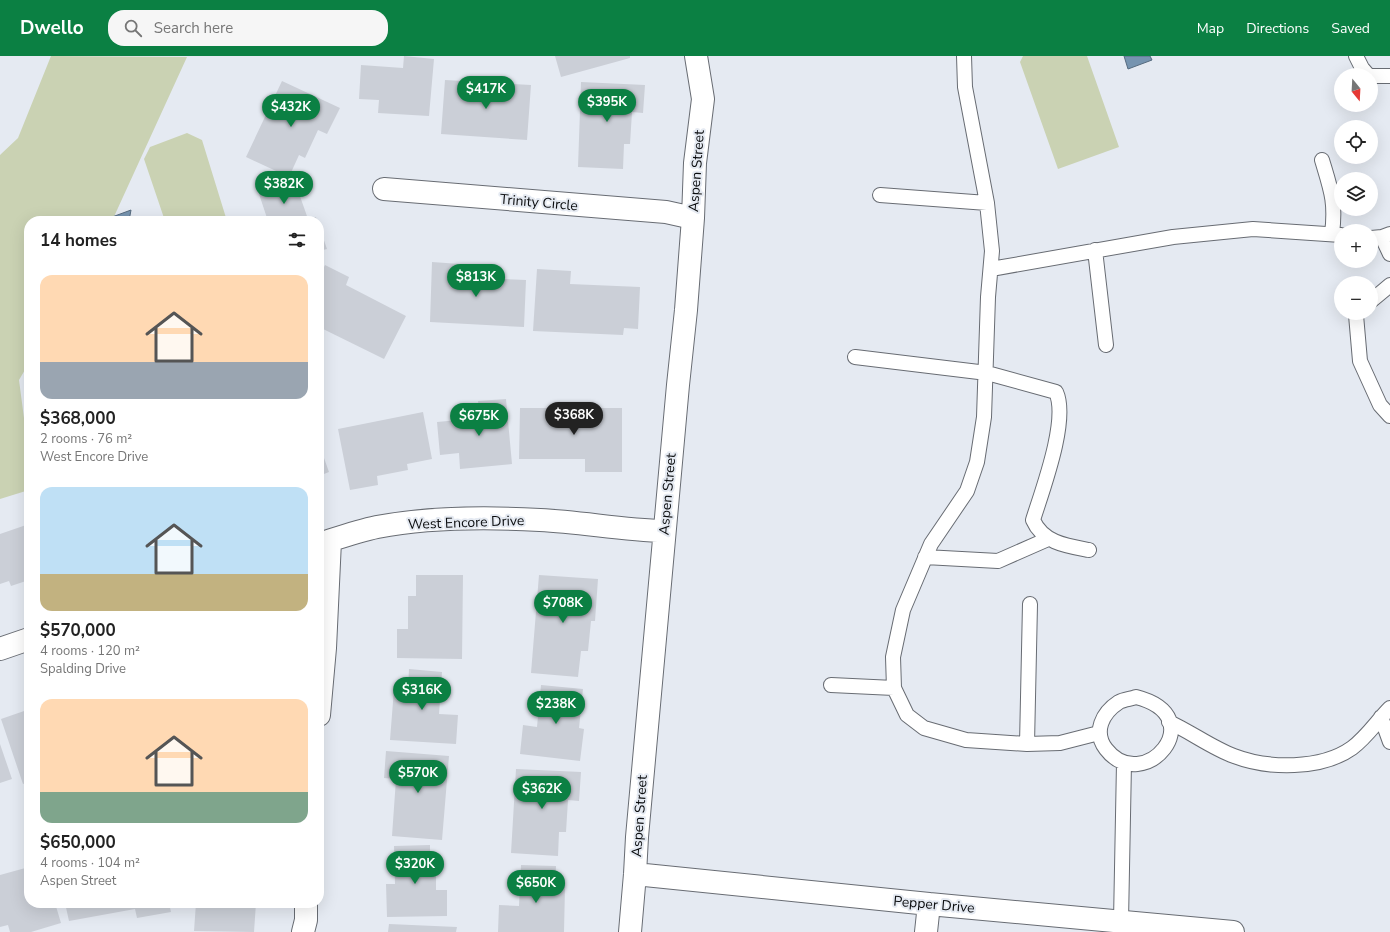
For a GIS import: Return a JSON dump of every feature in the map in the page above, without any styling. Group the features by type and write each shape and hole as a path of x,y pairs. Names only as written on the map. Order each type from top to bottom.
{"street":[{"name":"Aspen Street","path":"630,932 635,874 636,837 686,310 693,218 694,163 703,99 696,56"},
{"name":"Trinity Circle","path":"384,189 666,212 693,218"},
{"name":"West Encore Drive","path":"324,542 376,528 400,524 479,518 542,520 636,530 664,531"},
{"path":"324,542 324,659"},
{"path":"0,649 24,641"},
{"name":"Pepper Drive","path":"635,874 929,904 1233,932"},
{"path":"926,932 929,904"},
{"path":"303,932 306,920 306,908"}],"lane":[{"path":"964,56 965,87 987,204 992,251 988,298 987,373 984,417 976,462 970,484 967,491 931,544 903,610 893,657 894,688 907,715 924,728 966,740 1027,744 1060,743 1099,733"},
{"path":"1356,56 1362,68"},
{"path":"1378,76 1390,76"},
{"path":"1322,160 1334,200 1335,224"},
{"path":"880,195 987,204"},
{"path":"991,269 1174,237 1253,229 1334,235"},
{"path":"1381,236 1390,254"},
{"path":"1095,250 1106,345"},
{"path":"1378,295 1390,284"},
{"path":"1356,320 1360,361 1380,405 1390,416"},
{"path":"856,358 987,373 1056,392 1059,399 1058,426 1052,457 1033,520 1037,529 1048,539 1066,546 1089,550"},
{"path":"926,557 998,561 1048,539"},
{"path":"1027,744 1030,604"},
{"path":"831,685 894,688"},
{"path":"1136,697 1152,701 1162,709 1169,722 1171,733 1168,745 1162,753 1146,762 1133,764 1124,763 1112,756 1104,746 1099,733 1101,721 1106,713 1120,702 1136,697"},
{"path":"1169,722 1233,756 1269,764 1306,764 1334,758 1352,748 1368,734 1385,713"},
{"path":"1385,713 1390,742"},
{"path":"1121,921 1124,763"}],"green space":[{"path":"51,56 187,57 114,216 24,216 24,372 19,380 24,418 24,492 0,499 0,155 18,138"},
{"path":"1023,56 1087,56 1119,147 1058,169 1020,62"},
{"path":"187,133 202,140 225,216 163,216 144,159 150,147"}],"water":[{"path":"1124,56 1150,56 1152,60 1128,69"},
{"path":"131,210 130,216 115,216"}],"building":[{"path":"404,56 434,59 429,116 378,113 379,100 359,99 361,65 403,68"},
{"path":"555,56 630,56 630,58 561,77"},
{"path":"445,80 531,85 527,140 441,134"},
{"path":"282,81 340,108 327,134 318,130 305,158 299,155 289,177 246,157"},
{"path":"581,82 645,85 643,113 632,112 630,144 624,144 623,169 578,167"},
{"path":"295,182 307,216 266,216 259,194"},
{"path":"324,240 327,249 324,250"},
{"path":"432,262 460,264 459,271 501,273 501,279 526,280 524,327 430,322"},
{"path":"325,265 349,277 346,285 406,316 384,359 324,329"},
{"path":"537,269 571,271 570,284 640,287 638,329 624,328 623,335 533,331"},
{"path":"506,399 512,464 460,469 459,453 440,455 437,422 480,418 478,401"},
{"path":"520,408 622,408 622,472 585,472 585,459 519,459"},
{"path":"423,412 432,459 407,464 408,470 377,476 378,485 350,490 338,429"},
{"path":"324,458 329,472 324,474"},
{"path":"24,526 24,582 11,586 9,581 0,584 0,534"},
{"path":"416,575 463,575 462,659 397,658 397,629 408,629 408,596 416,596"},
{"path":"539,575 598,579 595,621 591,621 588,651 581,651 578,677 531,673"},
{"path":"409,669 442,672 439,714 458,715 456,744 390,740 394,689 408,690"},
{"path":"541,685 583,689 579,728 584,729 580,761 520,754 523,725 537,727"},
{"path":"24,711 24,784 23,784 1,719"},
{"path":"0,744 12,779 0,783"},
{"path":"386,751 449,756 442,840 392,836 396,779 384,778"},
{"path":"516,769 581,772 579,801 568,800 566,832 559,832 558,856 511,853"},
{"path":"430,845 430,865 436,865 436,890 447,890 447,916 387,917 386,884 395,884 394,846"},
{"path":"521,865 556,866 555,887 565,887 564,932 498,932 499,905 519,906"},
{"path":"24,868 24,908 56,908 61,923 31,932 10,932 8,925 0,927 0,875"},
{"path":"66,908 170,908 171,912 137,918 135,909 69,921"},
{"path":"196,908 256,908 254,932 194,931"},
{"path":"389,924 457,927 456,932 388,932"}]}
